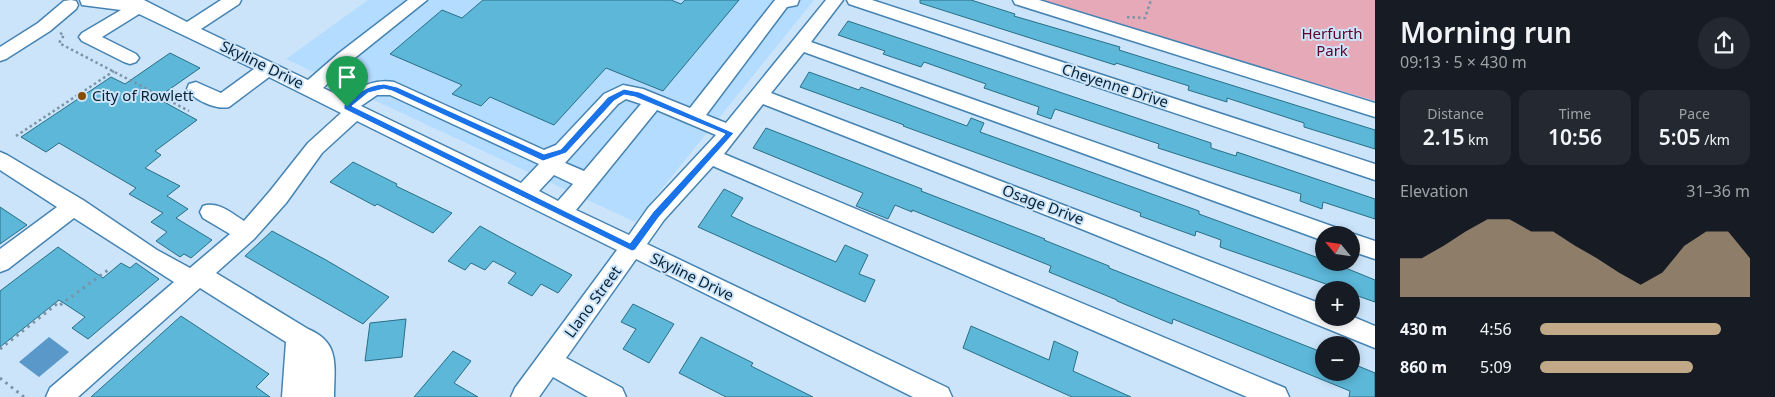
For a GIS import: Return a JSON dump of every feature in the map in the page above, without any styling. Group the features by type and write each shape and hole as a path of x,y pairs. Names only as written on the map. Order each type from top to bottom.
{"street":[{"path":"188,29 233,0"},
{"path":"310,89 345,57 418,0"},
{"path":"693,118 782,2 790,0 830,6"},
{"name":"Cheyenne Drive","path":"855,0 1375,172"},
{"path":"1021,0 1375,110"},
{"name":"Skyline Drive","path":"70,5 90,1 139,6 938,397"},
{"path":"5,52 32,28 51,2 70,5"},
{"path":"5,52 44,27 70,5"},
{"path":"130,58 88,36 139,6"},
{"name":"Llano Street","path":"524,397 656,214 730,133 830,6"},
{"path":"800,44 1315,229"},
{"path":"196,89 222,102 268,68"},
{"path":"59,397 246,232 278,197 315,148 365,91 374,87 394,89 543,158 557,158 587,182"},
{"path":"524,194 611,99 624,92 636,94 730,133"},
{"name":"Osage Drive","path":"760,96 1315,312"},
{"path":"561,213 654,101"},
{"path":"709,156 1276,397"},
{"path":"0,160 153,256 313,343 322,357 321,397"},
{"path":"0,262 79,208"},
{"path":"211,212 246,232"},
{"path":"1360,245 1375,250"},
{"path":"1348,326 1375,337"},
{"path":"295,397 299,337"},
{"path":"550,362 614,397"}],"path":[{"path":"1123,16 1145,18 1151,0"},
{"path":"54,32 64,35 59,43 189,111"},
{"path":"16,136 114,71"},
{"path":"0,349 58,303 60,305 108,270"},
{"path":"0,378 24,397"},
{"path":"0,387 5,382"}],"shaded area":[{"path":"368,0 814,0 635,222 286,59"},
{"path":"49,337 69,352 39,377 19,362"}],"green space":[{"name":"Herfurth Park","path":"1033,0 1375,0 1375,101"}],"building":[{"path":"483,0 671,0 681,4 685,0 739,0 663,91 606,68 554,125 490,97 481,106 452,94 462,85 390,54 442,10 462,18"},
{"path":"920,0 971,0 1015,14 1014,16 1120,47 1119,50 1375,130 1375,149 1304,127 1304,123 1227,98 1227,102 1188,90 1189,86 1116,63 1115,65 920,3"},
{"path":"848,21 1211,143 1211,148 1236,156 1237,152 1375,199 1375,219 1323,202 1322,209 1300,201 1301,194 1158,148 1159,144 1055,109 1051,119 1037,114 1039,107 984,88 986,84 924,62 921,67 883,54 885,51 838,35"},
{"path":"170,53 200,68 157,98 197,120 155,151 161,155 145,168 180,186 167,196 188,209 176,218 212,240 191,258 184,254 180,257 156,241 167,232 151,222 163,213 129,194 136,188 59,143 46,152 21,137 111,77 125,84"},
{"path":"809,72 859,90 861,87 967,126 971,118 984,123 980,132 1199,211 1199,214 1315,257 1315,271 1353,271 1375,280 1375,302 1360,297 1360,281 1317,281 1220,247 1221,240 1196,231 1195,236 1140,216 1141,213 800,87"},
{"path":"766,128 1045,239 1109,266 1109,268 1315,349 1315,377 1173,319 1172,324 1049,272 1051,266 912,210 912,212 895,205 888,219 856,206 863,193 753,148"},
{"path":"353,162 397,184 396,186 452,213 433,233 377,204 375,206 330,182"},
{"path":"724,189 743,198 731,216 750,225 836,262 845,245 868,255 859,274 875,280 865,302 698,227"},
{"path":"0,207 27,225 0,244"},
{"path":"480,226 572,275 558,293 541,284 532,296 508,283 516,273 493,261 485,270 471,263 465,270 448,261"},
{"path":"272,231 389,297 363,324 245,256"},
{"path":"58,247 103,278 121,263 130,268 136,263 159,279 88,339 72,328 85,317 59,300 0,347 0,291"},
{"path":"633,304 674,324 649,363 623,349 636,329 621,322"},
{"path":"181,316 269,374 256,387 270,397 91,397"},
{"path":"406,319 402,357 365,361 370,323"},
{"path":"971,326 1049,360 1054,341 1078,352 1073,371 1131,397 1072,397 963,348"},
{"path":"701,337 753,363 751,366 813,397 726,397 679,373"},
{"path":"453,351 471,361 454,383 478,397 414,397"},
{"path":"1360,367 1375,373 1375,397 1349,397 1350,391 1325,381 1360,381"}],"place":[{"name":"City of Rowlett","path":"82,96"}],"route":[{"path":"374,87 394,89 543,158 563,151 611,99 624,92 636,94 730,133 656,214 632,248 347,107 365,91 374,87"}]}
